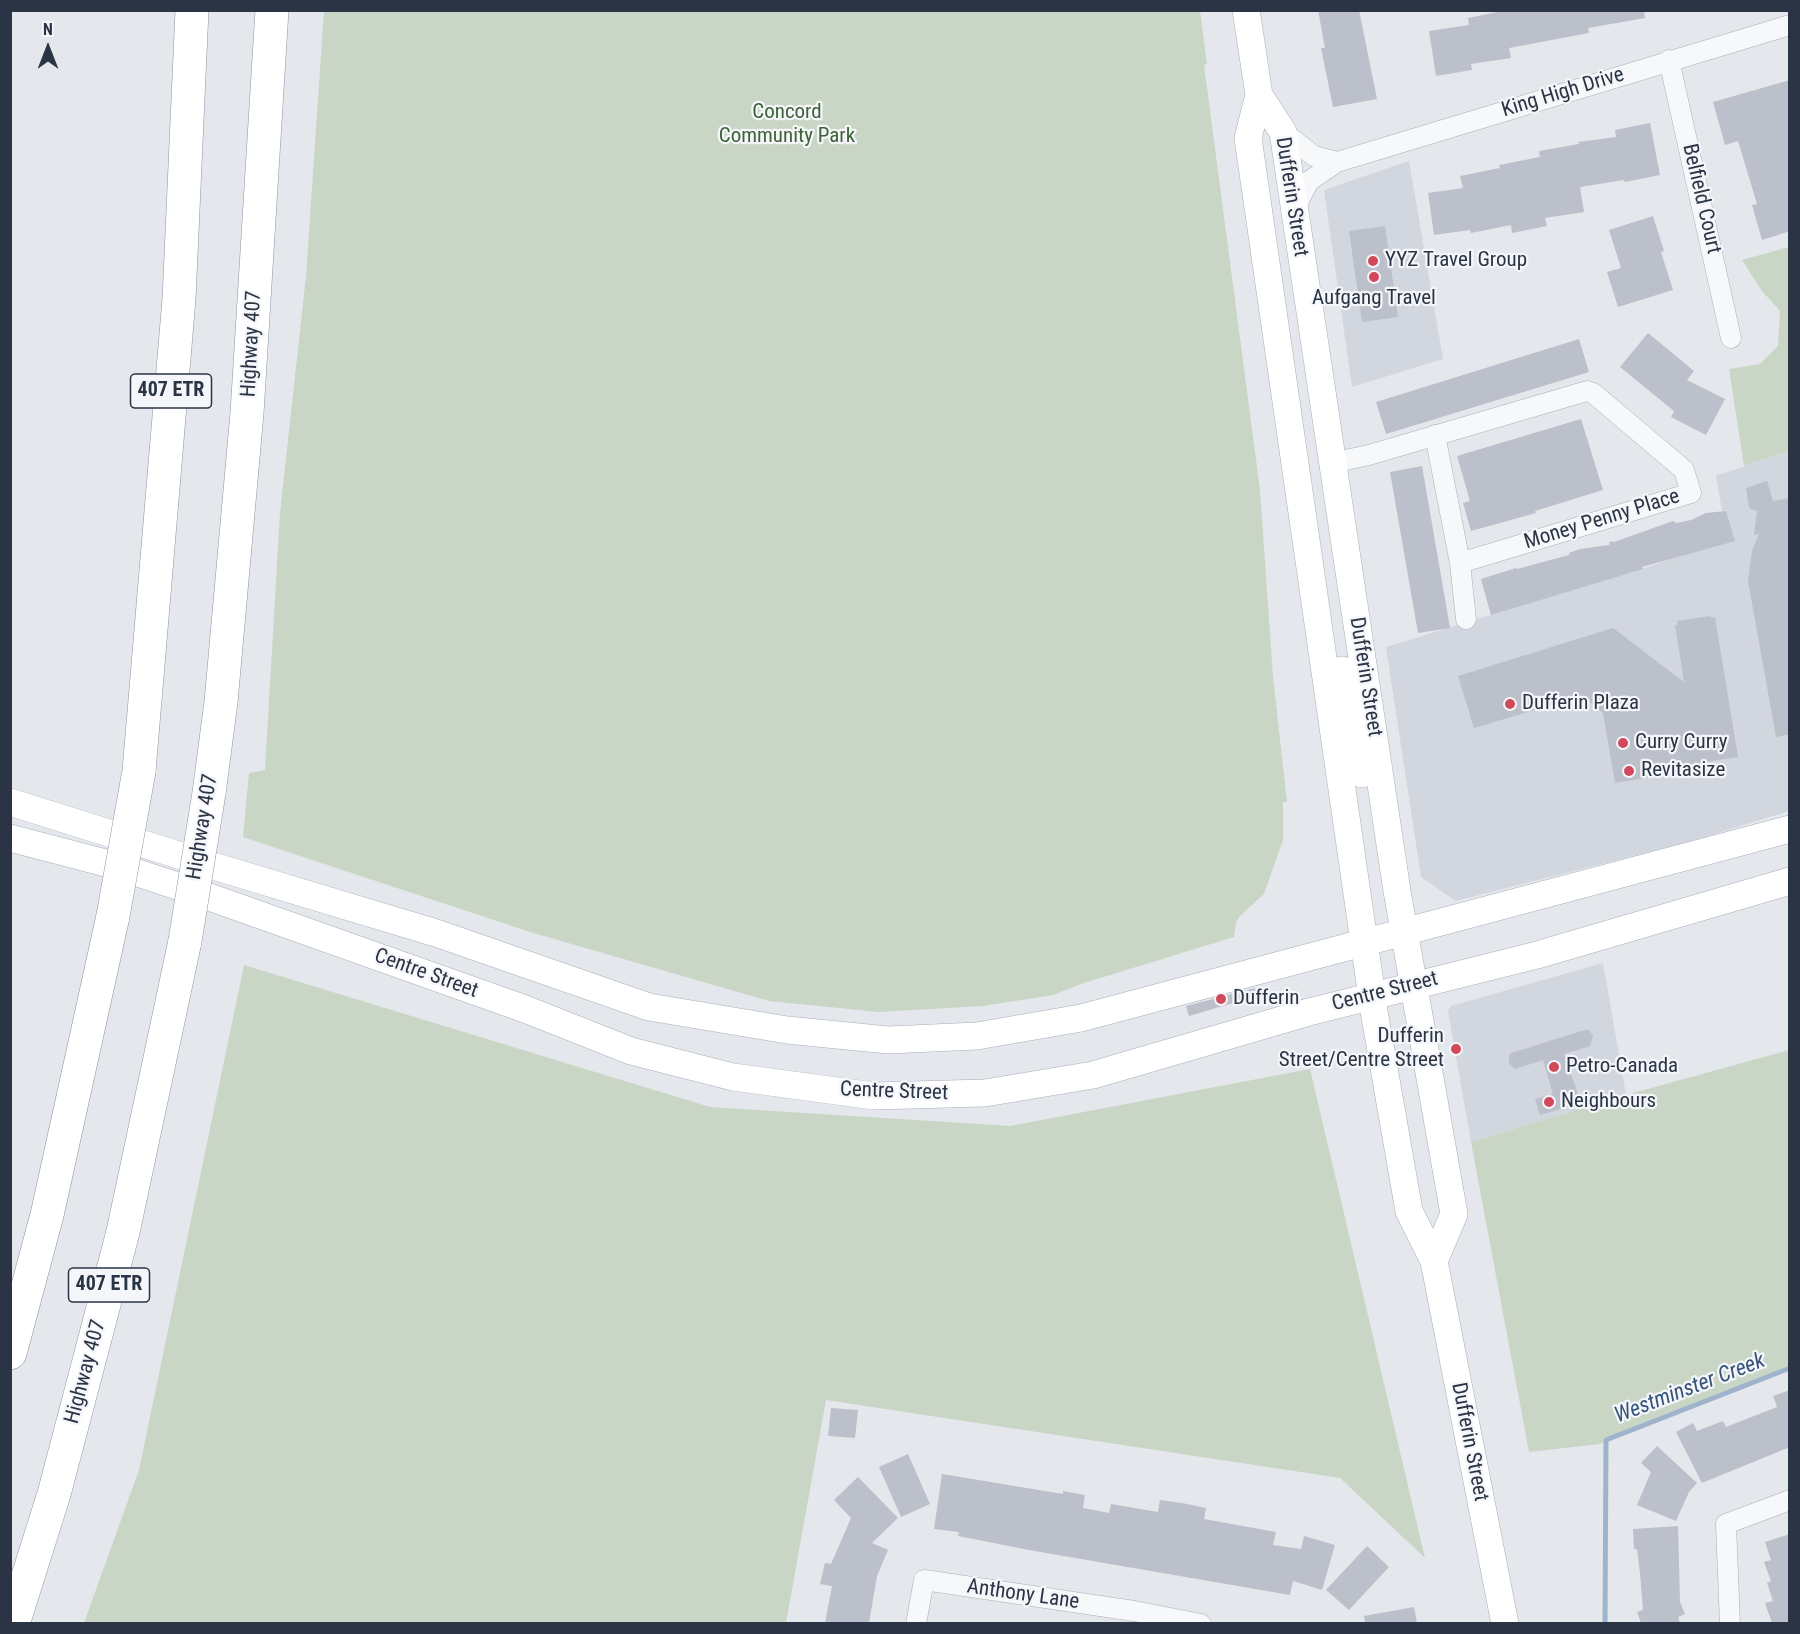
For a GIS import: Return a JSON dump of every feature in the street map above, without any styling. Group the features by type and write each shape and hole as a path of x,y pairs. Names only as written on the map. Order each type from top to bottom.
{"highway":[{"name":"407 ETR","path":"10,1353 48,1215 113,916 139,771 179,299 192,10"},
{"name":"Highway 407","path":"14,1623 54,1494 123,1232 185,941 221,702 248,413 272,10"}],"main road":[{"name":"Dufferin Street","path":"1246,10 1259,95 1248,138 1372,995 1409,1211 1434,1261 1505,1623"},
{"name":"Dufferin Street","path":"1259,95 1283,132 1402,941 1413,985 1454,1214 1434,1261"},
{"path":"1300,499 1327,595 1361,768 1380,887 1402,941 1424,967 1444,972 1469,971"},
{"name":"Centre Street","path":"10,802 436,933 649,1007 787,1030 888,1040 977,1036 1081,1018 1364,942 1402,941 1790,829"},
{"name":"Centre Street","path":"10,838 117,866 201,894 525,1009 631,1051 733,1077 874,1096 985,1093 1093,1075 1372,995 1537,955 1790,881"}],"street":[{"name":"King High Drive","path":"1294,210 1309,181 1336,162 1669,60 1790,26"},
{"name":"Belfield Court","path":"1669,60 1731,338"},
{"path":"1283,132 1314,156 1336,162"},
{"name":"Money Penny Place","path":"1332,463 1359,458 1587,391 1593,393 1684,470 1691,493 1460,563"},
{"path":"1435,435 1460,563 1466,619"},
{"path":"1730,1623 1726,1524 1790,1500"},
{"name":"Anthony Lane","path":"916,1623 924,1580 1133,1617 1202,1623"}],"shaded area":[{"path":"1409,161 1443,359 1352,387 1324,190"},
{"path":"1789,451 1789,811 1695,840 1456,901 1421,877 1386,647 1648,567 1727,539 1716,476"},
{"path":"1603,963 1626,1095 1471,1142 1448,1011 1451,1006"}],"green space":[{"name":"Concord Community Park","path":"324,11 1200,11 1207,64 1204,65 1260,490 1273,677 1287,802 1283,802 1283,840 1264,894 1240,916 1236,923 1234,937 1084,983 1053,995 983,1006 879,1012 769,1001 530,932 243,837 249,773 265,770 280,513 306,276"},
{"path":"1789,247 1789,451 1744,466 1729,369 1760,364 1778,346 1780,311 1762,291 1742,260"},
{"path":"244,965 710,1107 1010,1126 1310,1069 1425,1558 1340,1478 826,1400 786,1623 84,1623 139,1470"},
{"path":"1789,1050 1789,1366 1600,1444 1529,1452 1471,1142 1626,1095"}],"building":[{"path":"1318,10 1359,10 1377,99 1333,107 1321,48 1325,48"},
{"path":"1507,10 1644,10 1645,18 1588,28 1589,33 1509,48 1511,58 1471,64 1472,70 1436,76 1429,31 1469,25 1468,18"},
{"path":"1790,80 1790,231 1762,240 1752,205 1757,204 1738,141 1725,145 1713,102"},
{"path":"1650,123 1660,175 1580,187 1584,212 1545,218 1547,226 1512,233 1511,225 1471,233 1470,230 1434,235 1428,193 1463,188 1460,176 1540,157 1539,151 1579,144 1578,142 1616,137 1615,130"},
{"path":"1653,216 1673,290 1618,307 1607,272 1621,268 1609,230"},
{"path":"1385,226 1398,317 1362,322 1349,231"},
{"path":"1648,333 1694,371 1687,380 1725,399 1706,435 1671,417 1674,411 1620,367"},
{"path":"1579,339 1589,372 1386,434 1376,402"},
{"path":"1581,419 1603,490 1535,511 1536,513 1471,531 1463,503 1470,501 1457,456"},
{"path":"1422,466 1450,628 1418,633 1390,472"},
{"path":"1767,481 1773,501 1790,498 1790,734 1776,737 1748,581 1752,551 1759,534 1754,535 1757,511 1749,508 1746,488"},
{"path":"1726,511 1735,541 1642,567 1643,569 1491,615 1481,579 1569,555 1580,549 1609,545 1610,541 1614,542 1673,521 1676,523 1691,520 1706,513"},
{"name":"Dufferin Plaza","path":"1711,616 1711,618 1715,617 1738,757 1676,767 1677,773 1615,783 1603,713 1582,696 1474,728 1458,676 1613,628 1684,682 1675,625 1678,625 1677,621"},
{"name":"Dufferin","path":"1255,988 1257,996 1189,1016 1186,1006"},
{"path":"1589,1030 1593,1036 1590,1046 1564,1054 1581,1103 1540,1115 1535,1099 1553,1094 1543,1060 1515,1069 1509,1063 1509,1056 1511,1053"},
{"path":"1790,1390 1790,1447 1702,1483 1676,1432 1693,1423 1697,1431 1723,1421 1726,1427 1777,1407 1773,1396"},
{"path":"831,1408 858,1410 855,1438 828,1436"},
{"path":"1657,1446 1697,1483 1689,1492 1676,1521 1637,1505 1651,1472 1641,1463"},
{"path":"908,1454 930,1504 901,1517 879,1467"},
{"path":"942,1474 1063,1494 1063,1491 1085,1495 1083,1508 1109,1513 1111,1504 1158,1512 1160,1500 1182,1503 1206,1508 1204,1519 1276,1532 1273,1545 1301,1549 1304,1536 1335,1545 1322,1590 1293,1581 1290,1595 1029,1550 958,1536 959,1532 934,1529"},
{"path":"858,1477 898,1518 872,1543 888,1550 877,1576 869,1623 825,1623 832,1586 820,1584 825,1563 831,1564 851,1518 834,1500"},
{"path":"1678,1526 1680,1602 1685,1614 1678,1617 1680,1623 1641,1623 1637,1612 1643,1610 1640,1573 1637,1549 1634,1549 1633,1529"},
{"path":"1790,1534 1790,1623 1772,1623 1765,1603 1773,1601 1767,1583 1771,1581 1764,1562 1771,1560 1765,1542"},
{"path":"1367,1546 1389,1567 1349,1610 1326,1590"},
{"path":"1414,1607 1417,1623 1365,1623 1364,1616"}],"waterway":[{"name":"Westminster Creek","path":"1605,1624 1606,1440 1790,1368"}],"place":[{"name":"YYZ Travel Group","path":"1373,261"},
{"name":"Aufgang Travel","path":"1374,277"},
{"name":"Dufferin Plaza","path":"1510,704"},
{"name":"Curry Curry","path":"1623,743"},
{"name":"Revitasize","path":"1629,771"},
{"name":"Dufferin","path":"1221,999"},
{"name":"Dufferin Street/Centre Street","path":"1456,1049"},
{"name":"Petro-Canada","path":"1554,1067"},
{"name":"Neighbours","path":"1549,1102"}]}
